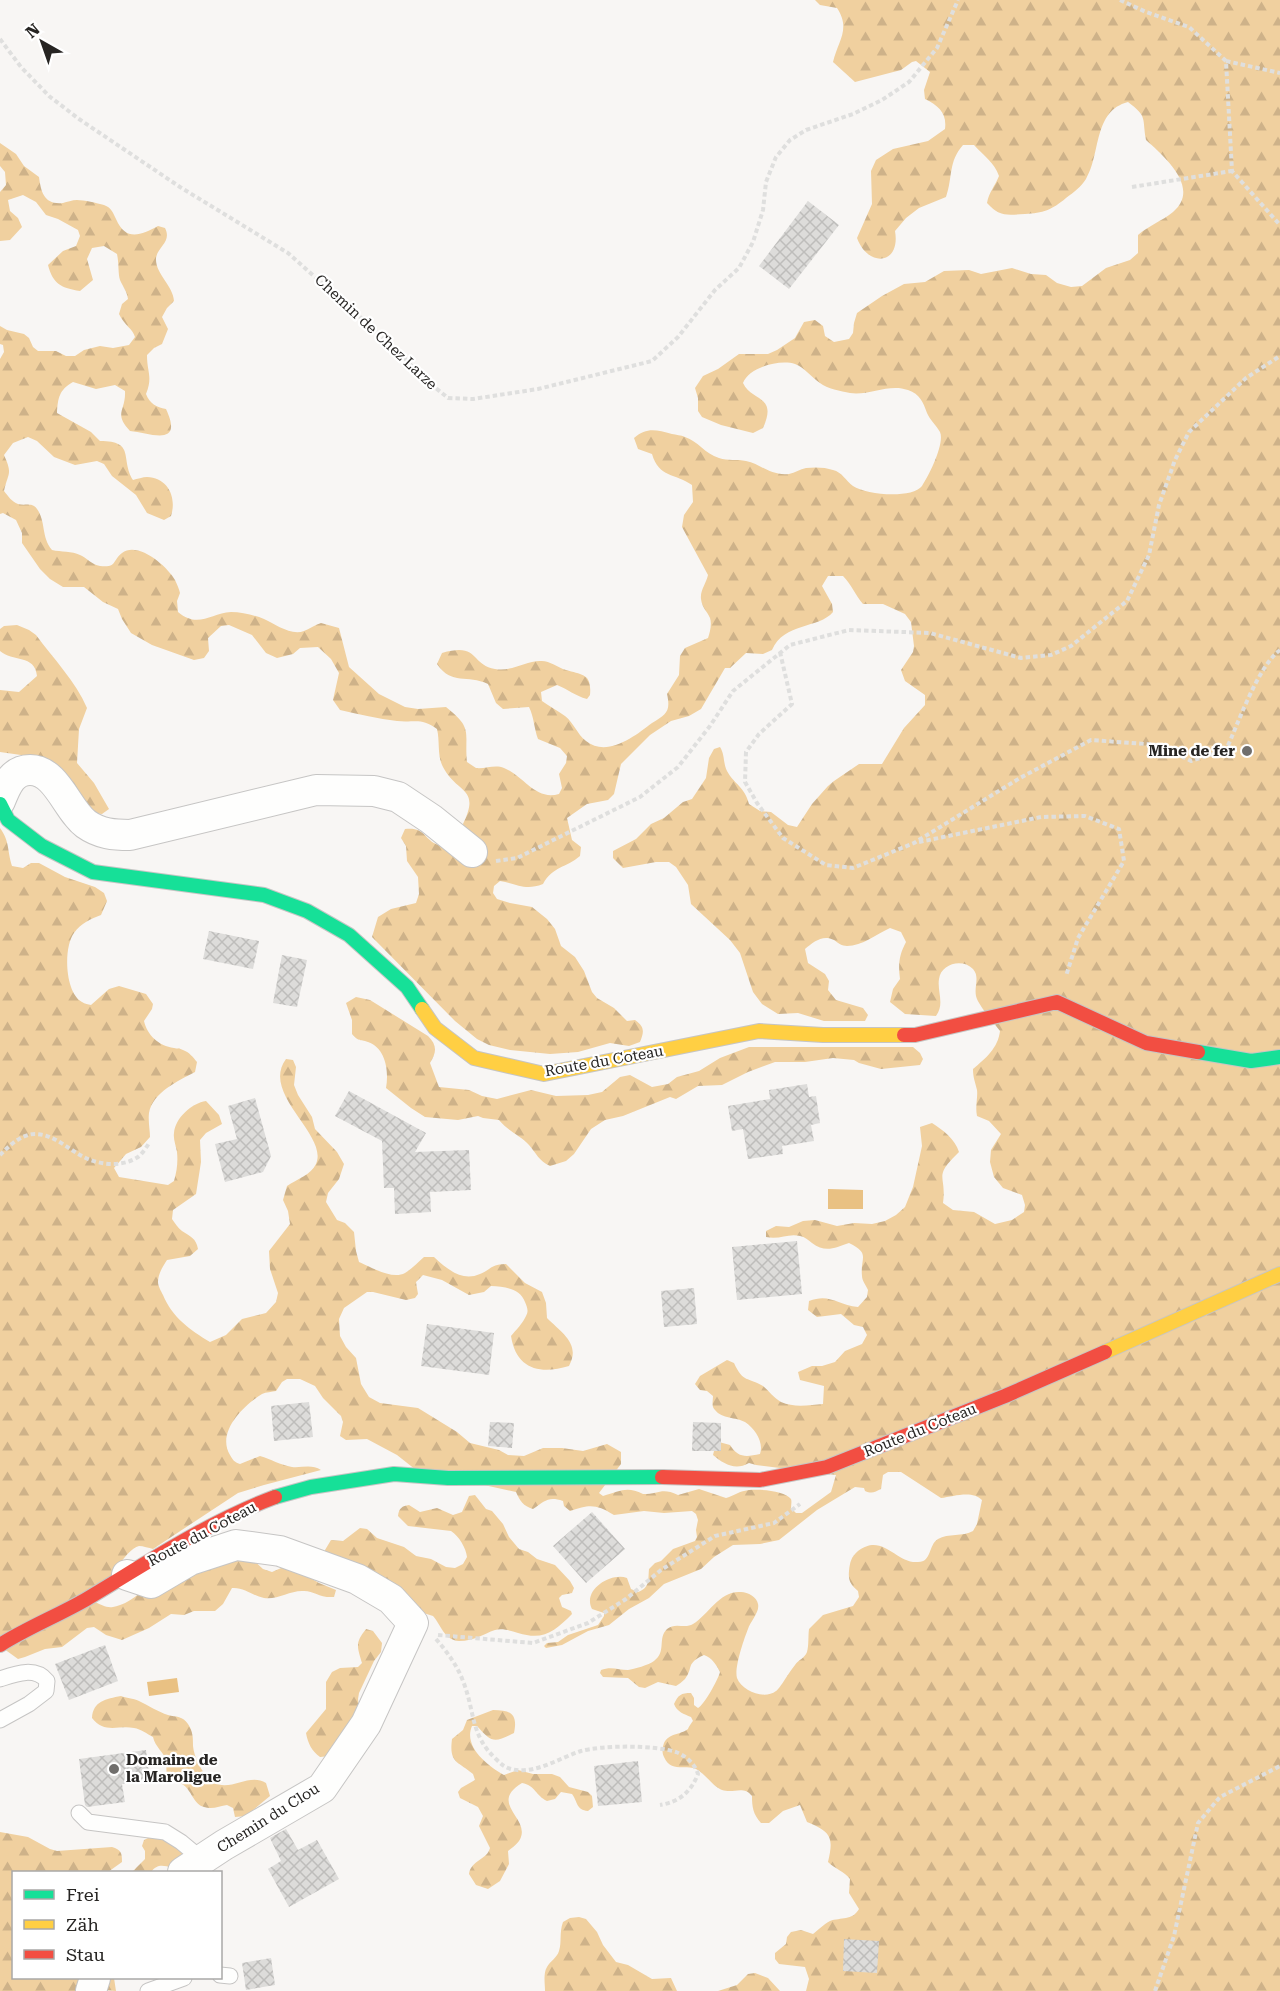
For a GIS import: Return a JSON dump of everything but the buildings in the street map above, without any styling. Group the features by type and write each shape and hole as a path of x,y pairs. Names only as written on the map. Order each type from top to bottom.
{"street":[{"name":"Route du Coteau","path":"472,852 431,819 398,797 374,791 316,790 130,835 109,835 83,822 52,782 37,770 23,770 2,789 8,820 42,846 93,872 185,882 264,895 307,911 349,935 407,987 435,1028 474,1058 544,1074 759,1031 823,1035 915,1035 1057,1002"},
{"path":"1057,1002 1146,1043 1251,1061 1280,1057"},
{"name":"Route du Coteau","path":"0,1645 19,1633 59,1615 240,1511 274,1497 311,1487 394,1474 448,1478 760,1479 827,1467 1005,1396 1280,1274"},
{"name":"Chemin du Clou","path":"126,1575 151,1583 190,1560 236,1545 280,1551 357,1579 391,1599 413,1623 366,1724 321,1788 192,1867"}],"lane":[{"path":"0,1679 19,1673 32,1672 42,1675 46,1681 46,1690 29,1704 0,1720"},
{"path":"79,1813 88,1822 165,1832 193,1852 192,1867"},
{"path":"148,1991 179,1979"}],"path":[{"name":"Chemin de Chez Larze","path":"0,39 21,67 49,96 79,119 180,187 288,253 388,342 421,376 448,398 473,399 537,389 652,361 678,338 715,290 739,268 753,242 763,210 766,182 776,157 790,140 806,130 853,114 882,100 909,82 938,48 958,0"},
{"path":"1120,0 1189,27 1226,62 1280,74"},
{"path":"1226,62 1232,171 1280,225"},
{"path":"1132,187 1232,171"},
{"path":"472,852 497,861 517,858 640,797 678,767 710,726 733,691 790,645 849,630 930,633 1021,658 1051,655 1071,646 1127,601 1149,555 1159,505 1175,460 1189,432 1246,378 1280,356"},
{"path":"780,652 792,704 759,734 746,752 746,782 783,838 826,865 853,868 914,843 1020,778 1091,740 1159,745 1191,761 1226,750 1272,656 1280,650"},
{"path":"914,843 1041,817 1085,816 1119,829 1124,861 1078,938 1057,1002"},
{"path":"0,1155 20,1138 33,1134 50,1137 83,1157 106,1164 123,1164 139,1157 149,1143"},
{"path":"660,1805 673,1803 688,1792 699,1774 689,1760 676,1752 606,1746 581,1751 535,1768 514,1770 504,1767 480,1741 463,1680 448,1654 431,1634 533,1643 588,1623 626,1599 661,1570 715,1536 774,1522 801,1503"},
{"path":"1155,1991 1174,1936 1198,1823 1220,1797 1280,1766"}],"green space":[{"path":"815,0 1280,0 1280,1991 806,1991 809,1979 805,1967 779,1964 775,1959 775,1953 786,1944 791,1932 801,1930 813,1934 830,1921 850,1917 859,1909 849,1893 850,1879 828,1862 831,1847 829,1836 807,1822 800,1805 783,1811 769,1823 761,1823 755,1813 752,1796 749,1793 742,1790 722,1790 696,1769 674,1767 667,1762 663,1752 664,1743 669,1737 688,1729 693,1721 691,1717 675,1707 677,1698 682,1694 691,1693 694,1705 698,1708 719,1676 720,1672 709,1658 704,1655 694,1661 688,1675 676,1686 658,1682 645,1688 639,1687 628,1678 603,1677 600,1673 605,1669 628,1670 652,1662 660,1653 667,1629 673,1626 693,1624 727,1595 744,1592 754,1597 758,1607 742,1646 737,1678 744,1687 754,1693 766,1695 777,1691 796,1663 806,1654 809,1629 823,1615 853,1606 859,1597 858,1591 850,1582 849,1574 851,1560 858,1551 875,1545 910,1561 918,1562 926,1559 938,1539 969,1533 977,1524 982,1500 978,1497 963,1494 941,1498 901,1472 888,1472 883,1475 881,1489 875,1492 867,1492 864,1488 855,1487 817,1510 779,1540 760,1544 733,1545 701,1569 664,1584 649,1598 629,1609 609,1625 588,1631 562,1645 546,1648 544,1646 547,1643 558,1642 568,1635 598,1625 604,1613 592,1609 591,1595 594,1589 606,1580 627,1578 631,1589 638,1592 645,1588 648,1583 649,1569 655,1563 661,1561 673,1549 695,1541 698,1520 696,1514 692,1511 664,1513 644,1511 614,1515 593,1506 570,1511 564,1506 563,1501 554,1499 547,1500 533,1509 522,1503 516,1492 416,1470 397,1455 367,1439 346,1440 340,1436 343,1422 341,1416 323,1398 315,1386 300,1379 287,1379 276,1391 262,1394 247,1405 234,1420 227,1437 230,1455 240,1464 260,1456 288,1466 321,1470 238,1493 153,1549 139,1546 133,1549 121,1562 95,1602 113,1607 174,1578 249,1556 263,1569 272,1572 288,1565 336,1590 334,1597 302,1591 274,1598 264,1598 232,1588 223,1604 215,1611 194,1611 184,1615 171,1614 149,1628 122,1640 106,1635 94,1627 87,1628 62,1647 45,1649 18,1659 0,1646 0,828 7,842 12,866 23,868 31,863 39,863 65,877 95,887 104,893 107,901 101,915 80,927 70,940 67,959 69,980 76,997 83,1003 91,1005 109,989 119,986 146,994 153,1004 144,1021 151,1035 163,1045 187,1052 197,1062 195,1072 167,1088 155,1099 149,1113 150,1137 141,1147 126,1154 114,1168 119,1177 168,1185 174,1181 176,1174 177,1156 174,1133 177,1122 185,1112 206,1101 219,1115 222,1124 206,1133 200,1140 201,1162 196,1194 173,1210 172,1219 194,1240 198,1249 190,1256 167,1260 162,1267 158,1282 171,1310 189,1328 210,1342 226,1335 242,1319 266,1313 276,1302 278,1293 270,1269 269,1251 290,1224 283,1200 287,1186 314,1168 317,1153 313,1140 287,1100 282,1086 280,1072 286,1059 293,1060 296,1067 294,1085 298,1095 312,1117 315,1129 337,1152 344,1164 339,1179 328,1193 326,1202 337,1220 345,1223 354,1232 359,1262 382,1272 400,1275 424,1257 434,1257 455,1273 467,1276 480,1274 497,1265 506,1264 525,1283 542,1292 546,1303 547,1318 568,1339 573,1351 569,1366 548,1370 531,1367 518,1356 511,1336 527,1312 520,1294 507,1288 491,1286 484,1292 469,1295 442,1280 423,1275 416,1282 418,1294 415,1298 406,1300 367,1292 344,1308 339,1319 340,1336 356,1358 361,1384 369,1397 380,1403 418,1408 457,1432 470,1443 499,1450 508,1455 524,1456 543,1448 583,1451 607,1444 621,1452 621,1464 599,1493 603,1496 628,1490 643,1494 664,1491 678,1495 699,1489 726,1498 748,1490 761,1490 788,1496 791,1499 791,1508 796,1513 802,1513 831,1492 836,1475 749,1463 734,1466 726,1464 713,1455 719,1442 730,1445 736,1452 746,1456 760,1454 761,1445 758,1436 749,1425 718,1413 713,1407 713,1396 707,1391 700,1390 695,1384 700,1376 727,1360 734,1363 743,1377 763,1386 781,1402 797,1406 823,1404 824,1386 800,1380 798,1372 812,1366 835,1362 845,1351 862,1344 867,1335 863,1327 854,1325 841,1314 817,1317 808,1310 809,1301 823,1298 858,1307 867,1297 868,1290 862,1278 863,1256 860,1250 849,1243 826,1249 800,1236 766,1237 766,1231 776,1226 789,1227 803,1221 815,1220 837,1226 854,1223 872,1224 896,1215 905,1207 913,1187 922,1146 920,1127 932,1123 952,1139 959,1152 943,1172 943,1203 953,1210 974,1212 995,1224 1012,1220 1024,1212 1025,1205 1022,1195 1003,1188 994,1177 990,1162 991,1150 1001,1134 989,1121 977,1116 977,1090 973,1069 994,1048 1000,1031 977,1000 976,975 973,969 958,963 944,970 939,979 940,1007 936,1016 905,1014 890,1002 893,989 900,979 900,960 906,942 901,932 890,928 864,942 847,946 830,938 822,938 805,949 808,963 825,974 829,981 828,990 836,1000 863,1008 868,1015 865,1021 824,1021 798,1013 778,1014 762,1004 753,992 740,953 730,940 691,904 688,885 676,867 669,862 656,862 623,868 613,858 613,851 636,839 651,824 664,818 683,802 692,799 706,778 709,758 714,749 720,747 727,771 745,794 749,804 760,811 771,812 788,825 797,827 812,804 834,781 859,764 882,764 904,728 925,705 925,695 905,681 901,670 913,652 914,646 911,622 905,614 883,604 863,604 843,576 828,576 822,586 832,604 833,612 819,621 793,630 777,641 772,650 763,654 746,653 730,668 725,668 701,709 689,716 671,721 650,735 621,764 614,794 608,800 587,804 567,818 572,840 581,847 580,856 555,870 543,884 526,887 500,881 494,886 493,893 497,899 532,907 547,919 555,929 561,946 575,957 584,971 592,992 597,998 614,1008 627,1021 635,1020 643,1030 640,1042 629,1046 610,1043 578,1052 550,1054 510,1050 489,1045 477,1039 455,1021 372,937 378,917 391,909 416,903 419,894 418,877 407,861 406,846 401,838 405,829 417,830 433,843 457,849 466,835 463,824 468,812 468,797 443,767 437,729 422,722 390,720 340,710 333,700 339,673 331,659 318,647 300,648 293,654 277,658 266,653 252,635 229,625 221,626 208,638 209,651 204,658 194,660 152,645 131,633 118,609 103,602 84,587 63,587 50,579 22,543 22,533 16,520 3,513 0,514 0,359 4,352 3,345 0,344 0,326 24,334 38,351 56,351 66,356 75,356 84,350 100,346 113,348 129,345 135,337 119,314 122,304 128,299 119,278 117,254 104,246 92,248 87,259 93,280 80,291 59,284 52,277 48,265 63,251 76,246 80,236 78,230 46,215 36,202 23,195 8,200 10,211 18,218 22,227 10,240 0,241 0,192 6,185 5,172 0,166 0,143 16,154 24,166 39,177 42,192 48,200 63,203 80,200 107,206 120,226 129,234 140,234 158,226 165,228 167,233 166,240 157,254 156,264 171,290 174,301 162,317 168,329 162,344 147,355 149,378 146,394 154,404 166,409 171,429 168,434 155,435 130,431 121,416 125,391 115,385 96,389 73,382 60,395 57,413 91,432 100,441 119,444 125,453 133,480 154,478 165,485 172,496 171,516 164,520 147,513 136,495 112,476 104,464 97,461 75,465 54,457 37,441 28,437 13,443 4,455 9,470 4,491 16,503 31,505 37,509 42,519 46,540 52,550 83,556 100,566 112,565 122,553 129,550 144,553 159,562 171,574 180,593 177,601 178,612 192,619 198,620 235,612 260,618 294,632 304,631 321,623 339,628 349,667 379,694 405,707 418,709 446,707 455,714 466,732 467,762 476,768 497,766 504,768 536,791 543,794 559,794 562,788 559,774 566,763 567,756 560,748 538,739 529,707 503,709 496,703 488,684 448,675 437,664 442,653 463,650 469,652 487,667 495,669 507,669 534,661 543,661 585,676 590,688 590,695 587,699 557,685 541,692 542,701 565,716 583,738 594,746 612,746 620,743 664,715 668,709 667,694 679,675 680,656 685,648 709,636 711,620 701,599 708,575 682,527 684,515 693,502 692,485 663,471 655,462 652,454 638,449 634,438 648,431 661,431 690,439 719,458 746,461 771,472 789,474 816,467 836,471 853,486 868,492 899,494 917,490 922,486 932,467 941,437 924,405 912,392 894,388 850,393 823,385 795,364 781,363 766,366 746,377 743,383 766,404 767,417 763,428 753,433 721,425 702,417 698,411 695,388 703,376 718,369 739,354 768,354 777,350 795,338 804,322 815,320 823,326 825,336 834,342 849,339 853,333 857,313 904,284 925,282 944,271 969,270 981,274 1012,268 1031,274 1046,275 1057,283 1071,287 1082,286 1106,268 1130,260 1138,253 1138,235 1173,212 1181,203 1182,183 1177,173 1146,140 1141,115 1128,102 1109,114 1103,124 1091,169 1084,182 1056,205 1042,212 1008,215 996,211 987,203 999,176 997,171 974,145 963,145 955,157 946,197 919,208 906,218 895,231 896,242 893,251 889,256 875,258 862,248 857,238 872,204 871,171 876,160 893,149 928,141 945,129 945,119 938,107 925,99 924,90 930,72 916,61 901,70 855,82 833,62 842,35 841,15 837,8 820,5"},
{"path":"17,625 36,635 71,680 87,708 79,729 77,763 94,783 109,809 102,814 93,813 44,762 0,752 0,690 19,692 37,676 32,664 28,661 0,651 0,629 4,626"},
{"path":"356,997 370,1000 428,1036 434,1046 435,1052 430,1063 439,1087 469,1090 497,1099 531,1090 556,1096 588,1095 602,1092 620,1077 630,1075 652,1087 668,1084 677,1077 699,1071 720,1058 749,1047 913,1047 923,1059 920,1065 881,1069 854,1060 833,1058 805,1062 775,1062 722,1085 698,1086 676,1099 670,1097 623,1116 605,1120 591,1129 574,1154 566,1161 550,1166 499,1120 478,1116 458,1120 425,1117 386,1088 385,1061 379,1049 352,1034 352,1020 346,1003"},
{"path":"475,1495 486,1509 492,1511 503,1524 509,1537 519,1549 537,1559 555,1565 570,1581 574,1588 572,1593 559,1598 562,1607 571,1611 572,1614 554,1630 535,1636 498,1629 470,1640 454,1640 446,1635 433,1616 414,1610 325,1555 325,1550 331,1540 343,1541 360,1528 367,1529 377,1538 404,1547 416,1556 455,1568 463,1564 467,1557 462,1542 454,1533 408,1526 398,1516 398,1513 401,1508 409,1505 420,1512 437,1508 453,1515 462,1512 469,1496"},
{"path":"366,1629 373,1631 382,1643 381,1652 374,1661 359,1693 360,1715 330,1756 320,1757 311,1747 306,1733 326,1709 326,1682 332,1672 340,1668 358,1667 362,1663 358,1645"},
{"path":"121,1696 137,1700 186,1721 192,1732 197,1761 213,1782 226,1785 260,1780 266,1783 270,1796 246,1816 235,1817 233,1808 227,1805 210,1808 200,1805 181,1783 168,1777 165,1758 153,1737 142,1730 128,1727 101,1726 92,1718 98,1704"},
{"path":"493,1710 512,1714 515,1721 514,1733 494,1740 486,1736 477,1726 472,1726 471,1741 484,1761 504,1775 518,1770 560,1777 569,1787 588,1792 592,1796 593,1807 588,1811 581,1809 572,1794 561,1792 555,1799 547,1801 530,1786 522,1783 513,1790 509,1797 509,1804 522,1830 521,1837 508,1851 509,1864 500,1881 488,1889 476,1885 469,1874 470,1869 486,1855 490,1848 479,1826 483,1816 478,1807 460,1798 458,1792 475,1780 473,1774 455,1761 451,1747 452,1739 463,1730 467,1720"},
{"path":"0,1832 28,1837 57,1851 112,1847 117,1849 122,1856 122,1862 109,1871 12,1871 12,1979 114,1979 116,1991 77,1988 76,1991 0,1991"},
{"path":"161,1836 182,1852 183,1860 172,1868 160,1866 152,1871 133,1871 145,1859 142,1846 144,1840"},
{"path":"579,1917 586,1919 597,1932 603,1945 616,1962 628,1965 652,1979 671,1978 677,1991 545,1991 545,1972 559,1951 563,1922"},
{"path":"755,1973 768,1978 780,1991 718,1991 737,1985 748,1974"}],"shaded area":[{"path":"828,1189 863,1190 863,1209 828,1209"},
{"path":"177,1678 179,1692 149,1696 147,1682"}],"traffic: fast":[{"path":"0,804 8,820 42,846 93,872 264,895 307,911 349,935 407,987 422,1009"},
{"path":"1198,1052 1251,1061 1280,1057"},
{"path":"275,1497 311,1487 394,1474 448,1478 662,1477"}],"traffic: slow":[{"path":"422,1009 435,1028 474,1058 544,1074 759,1031 823,1035 904,1035"},
{"path":"1105,1352 1280,1274"}],"traffic: jam":[{"path":"904,1035 915,1035 1057,1002 1146,1043 1198,1052"},
{"path":"662,1477 760,1480 827,1467 1005,1396 1105,1352"},
{"path":"0,1645 85,1600 226,1518 275,1497"}],"place":[{"name":"Mine de fer","path":"1247,751"},
{"name":"Domaine de la Maroligue","path":"114,1769"}]}
